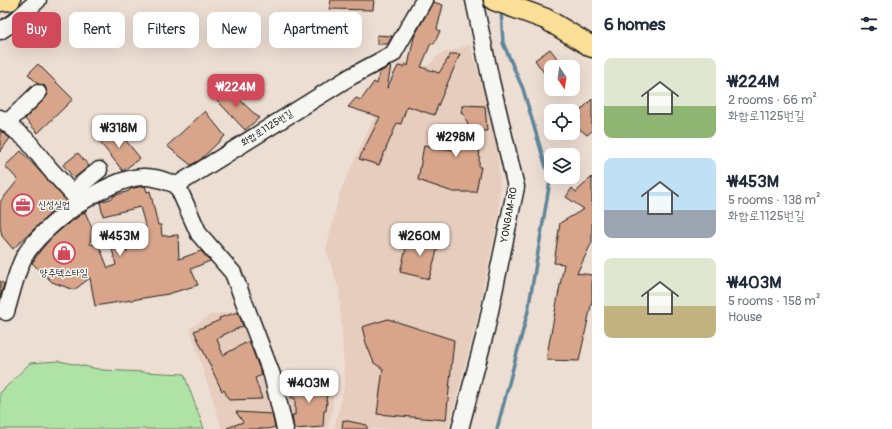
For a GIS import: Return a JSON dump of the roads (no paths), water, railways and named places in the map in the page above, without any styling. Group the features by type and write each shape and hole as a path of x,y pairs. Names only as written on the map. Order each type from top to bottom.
{"main road":[{"path":"0,1 10,0"},
{"path":"494,0 529,8 592,47"}],"street":[{"path":"0,30 14,22 38,0"},
{"name":"화합로1125번길","path":"177,185 350,77 393,54 424,0"},
{"name":"YONGAM-RO","path":"460,429 486,330 516,187 491,82 474,0"},
{"path":"38,93 3,121 27,140 49,168 77,198"},
{"path":"6,312 24,257 35,241 77,198 83,183 99,170"},
{"path":"77,198 132,178 157,178 177,185 199,234 233,273 272,374 285,429"}],"waterway":[{"path":"497,429 528,311 550,181 523,89 503,43 501,9"}],"place":[{"name":"신성실업","path":"23,205"},
{"name":"양주텍스타일","path":"64,253"}]}
